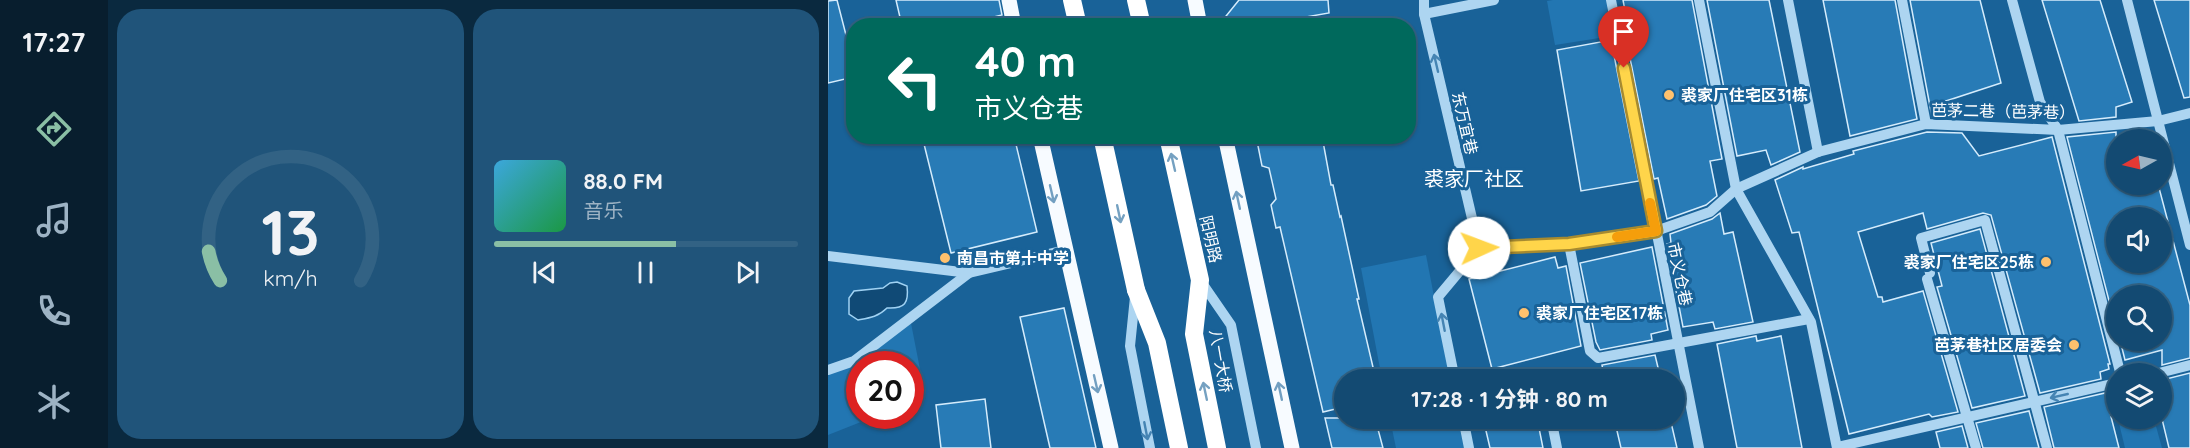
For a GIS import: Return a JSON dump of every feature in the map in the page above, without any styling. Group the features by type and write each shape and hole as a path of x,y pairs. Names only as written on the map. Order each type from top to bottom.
{"highway":[{"path":"1072,0 1076,18"},
{"path":"1136,0 1140,18"},
{"path":"1104,144 1136,290 1157,343 1179,448"},
{"name":"阳明路","path":"1169,144 1200,280"},
{"name":"八一大桥","path":"1200,280 1194,334 1217,448"}],"main road":[{"path":"1009,0 1012,18"},
{"path":"1195,0 1198,18"},
{"path":"1042,144 1111,448"},
{"path":"1227,144 1292,448"}],"street":[{"name":"东万宜巷","path":"1424,0 1424,14 1479,248"},
{"path":"1424,14 1494,0"},
{"name":"市义仓巷","path":"1611,0 1700,448"},
{"path":"1698,0 1736,189 1809,319 1837,448 2035,402 2106,381"},
{"path":"1788,0 1818,152"},
{"path":"1902,0 1926,124"},
{"path":"2012,0 2040,102 2058,130 2114,363"},
{"path":"2127,0 2190,244"},
{"name":"芭茅二巷（芭茅巷）","path":"1479,248 1569,244 1656,231 1710,212 1736,189 1818,152 1926,124 2058,130 2158,121 2190,113"},
{"path":"1976,448 1929,276 1921,238 1985,220 2047,448"},
{"path":"1569,244 1590,351 1598,358 1809,319"},
{"path":"1453,369 1438,297 1479,248"},
{"path":"828,256 969,273 1065,250"},
{"path":"828,370 854,361 969,273"},
{"name":"阳明路","path":"1200,280 1231,325 1256,448"},
{"path":"1136,290 1130,346 1150,448"},
{"path":"2172,369 2190,364"},
{"path":"1465,429 1469,448"},
{"path":"1553,429 1557,448"}],"shaded area":[{"path":"1606,0 1612,36 1555,45 1547,1"},
{"path":"1426,255 1448,369 1380,369 1361,268"},
{"path":"897,282 907,286 906,301 902,306 887,308 870,318 858,320 849,314 849,298 854,291 883,288 890,283"},
{"path":"910,318 916,351 867,351"},
{"path":"846,364 846,428 828,435 828,370"},
{"path":"1392,429 1460,429 1464,448 1396,448"},
{"path":"2120,429 2157,429 2162,448 2125,448"}],"building":[{"path":"837,0 846,35 846,79 828,83 828,1"},
{"path":"896,0 999,0 1002,15 990,18 900,18"},
{"path":"1239,0 1328,0 1329,13 1301,18 1224,18"},
{"name":"裘家厂住宅区31栋","path":"1623,0 1692,0 1722,159 1710,161 1717,196 1706,205 1667,219 1658,178 1654,179 1626,38 1630,37"},
{"path":"1707,0 1769,0 1800,152 1771,165 1766,150 1737,156"},
{"path":"1823,0 1895,0 1917,119 1850,136"},
{"path":"1910,0 1980,0 2001,83 1940,103 1951,118 1932,117"},
{"path":"2042,0 2100,0 2132,102 2116,107 2116,117 2079,121"},
{"path":"2154,0 2190,0 2190,97 2184,98"},
{"path":"1611,40 1639,181 1581,191 1557,50"},
{"path":"1927,132 1962,133 1979,156 2052,137 2110,363 2106,363 2106,370 2100,372 2101,379 2040,393 1991,215 1983,213 1927,229 1923,213 1858,232 1878,297 1882,297 1883,302 1923,291 1958,412 1932,417 1929,414 1849,434 1799,232 1792,233 1775,180 1803,167 1803,169 1854,154 1853,151"},
{"path":"2106,133 2106,195 2161,195 2164,207 2106,207 2106,273 2172,273 2172,237 2190,305 2190,358 2162,363 2162,351 2172,351 2172,285 2106,285 2106,289 2067,137"},
{"path":"924,144 1016,144 1037,232 951,253"},
{"path":"1258,144 1323,144 1373,369 1334,369 1334,409 1323,412 1280,227 1276,228 1271,205 1276,199 1269,168 1262,166"},
{"path":"1720,213 1724,234 1733,232 1753,322 1715,329 1713,322 1683,327 1667,244 1671,243 1670,234 1712,219"},
{"path":"1980,229 2025,396 1972,408 1937,287 1942,286 1931,243"},
{"path":"1652,247 1668,330 1651,334 1652,340 1600,350 1596,342 1580,263"},
{"name":"裘家厂住宅区17栋","path":"1555,257 1558,268 1566,266 1581,346 1492,369 1469,279"},
{"path":"1064,308 1096,448 1050,448 1020,317"},
{"path":"1756,336 1757,341 1781,336 1802,448 1737,448 1717,344"},
{"path":"2123,351 2158,351 2125,360"},
{"path":"1655,355 1658,369 1603,369 1602,365"},
{"path":"2190,373 2190,448 2169,448 2164,429 2172,429 2172,378"},
{"path":"2105,393 2106,429 2114,429 2119,448 2054,448 2044,407"},
{"path":"985,399 991,448 941,448 936,405"},
{"path":"2029,411 2039,448 1983,448 1976,423"},
{"path":"1325,418 1334,418 1334,429 1378,429 1383,448 1332,448"},
{"path":"1962,426 1968,448 1940,448 1936,432"},
{"path":"1486,429 1539,429 1543,448 1490,448"},
{"path":"1617,429 1673,429 1677,448 1621,448"}],"slow traffic":[{"path":"1617,237 1656,231 1650,203"}],"place":[{"name":"裘家厂住宅区31栋","path":"1669,95"},
{"name":"南昌市第十中学","path":"945,258"},
{"name":"裘家厂住宅区25栋","path":"2046,262"},
{"name":"裘家厂住宅区17栋","path":"1524,313"},
{"name":"芭茅巷社区居委会","path":"2074,345"}],"district":[{"name":"裘家厂社区","path":"1474,179"}],"route":[{"path":"1479,248 1569,244 1656,231 1624,68"}]}
